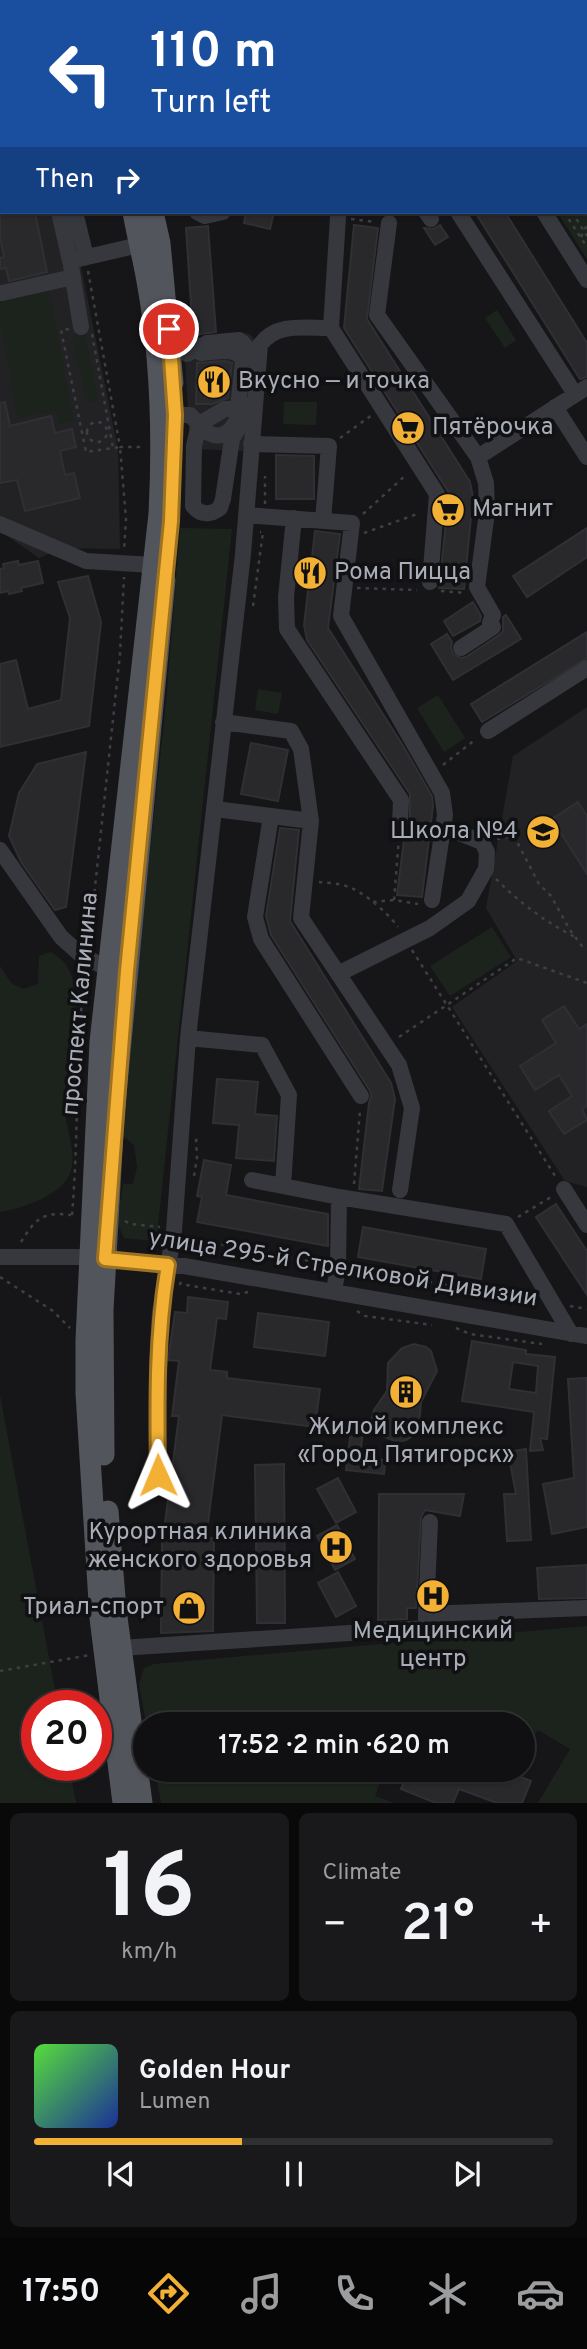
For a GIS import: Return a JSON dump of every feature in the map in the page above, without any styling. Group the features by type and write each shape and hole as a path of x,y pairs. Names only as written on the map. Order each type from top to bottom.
{"main road":[{"name":"проспект Калинина","path":"110,1043 108,969 159,501 161,412 156,344 147,280 133,214"},
{"name":"проспект Калинина","path":"123,1803 112,1650 104,1452 103,1310 90,1216 171,521 179,354 153,214"},
{"name":"проспект Калинина","path":"112,1650 142,1803"}],"street":[{"path":"60,214 76,265"},
{"path":"75,214 76,265 86,326"},
{"path":"459,214 581,391 478,457"},
{"path":"545,214 584,271"},
{"path":"338,217 331,328 437,494 429,588"},
{"path":"389,223 377,315 478,457 486,483 487,512 477,587 493,615 490,623 493,627 461,648"},
{"path":"2,293 139,245"},
{"path":"158,1475 157,1361 160,1312 174,1231 188,1038 246,515 258,444 260,345 268,334 281,330 331,328"},
{"path":"179,354 207,343 239,340 248,348 249,354 242,422 232,439 223,499 220,508 208,514 201,513 194,506 194,446 199,424 225,409 238,408"},
{"path":"175,415 190,415 209,435 226,434 234,425 238,408 243,360 238,352 179,354"},
{"path":"555,407 587,457"},
{"path":"258,444 329,446 323,521"},
{"path":"246,515 264,524 294,518 323,521 351,530 341,615 442,793 444,827 432,900"},
{"path":"294,518 286,597 287,629 401,800 400,823"},
{"path":"0,524 86,561 153,565"},
{"path":"488,731 587,668"},
{"path":"223,722 291,731 301,749 311,821 301,918 399,1065 412,1108 400,1191"},
{"path":"215,809 311,821"},
{"path":"271,816 256,917 261,939 361,1096"},
{"path":"338,974 430,928 468,901 486,869 486,852 482,842 444,827"},
{"path":"0,850 61,937 108,969"},
{"path":"188,1038 262,1045 289,1095 283,1186"},
{"path":"252,1180 506,1224 554,1303 579,1335"},
{"path":"564,1189 587,1225"},
{"path":"334,1292 338,1266 339,1197"},
{"name":"улица 295-й Стрелковой Дивизии","path":"0,1257 97,1258 168,1265 579,1335"},
{"path":"112,1650 426,1628 430,1522"},
{"path":"426,1614 587,1608"}],"path":[{"path":"565,214 587,247"},
{"path":"573,214 587,236"},
{"path":"338,217 389,223"},
{"path":"580,237 587,225"},
{"path":"76,265 120,447 127,519 120,654 76,1083 76,1167 90,1216"},
{"path":"86,326 113,448"},
{"path":"61,330 86,435 86,452 120,447 150,447"},
{"path":"329,446 382,408"},
{"path":"86,435 89,427 95,423 104,426 108,432"},
{"path":"86,435 92,441 98,442 105,438 108,432"},
{"path":"98,442 99,450"},
{"path":"258,444 264,524"},
{"path":"351,530 418,464"},
{"path":"351,530 436,508"},
{"path":"344,588 429,588 480,594"},
{"path":"431,773 488,731"},
{"path":"394,900 400,823"},
{"path":"482,842 514,836 539,884 551,895 558,910 587,949"},
{"path":"486,869 524,904 555,927 578,938"},
{"path":"305,882 348,886 392,918 564,1189 506,1224"},
{"path":"373,902 394,900 430,905 432,900"},
{"path":"385,1045 517,958 587,983"},
{"path":"354,1187 361,1096"},
{"path":"17,1257 21,1241 35,1221 52,1213 120,1218 131,1224 155,1226 186,1234 190,1240 587,1309"},
{"path":"0,1277 53,1311 73,1331"},
{"path":"0,1671 112,1650"}],"shaded area":[{"path":"0,214 70,214 118,449 120,549 63,548 39,558 0,531"},
{"path":"558,214 587,214 587,259"},
{"path":"49,290 74,421 59,424 56,411 18,418 0,322 0,299"},
{"path":"497,310 516,340 505,348 485,318"},
{"path":"85,332 98,400 86,402 72,335"},
{"path":"250,334 256,342 244,451 190,449 184,339"},
{"path":"284,402 317,402 316,425 283,424"},
{"path":"180,528 232,529 157,1235 153,1241 124,1238 117,1223 123,1184 133,1184 137,1167 134,1145 124,1137 122,1109 166,703"},
{"path":"258,689 282,693 278,714 255,710"},
{"path":"438,695 465,738 444,752 417,708"},
{"path":"587,707 587,1187 565,1181 452,1007 517,961 486,908 513,756"},
{"path":"492,927 511,957 450,996 430,966"},
{"path":"51,952 64,962 72,976 75,993 75,1030 64,1100 72,1153 71,1170 61,1186 42,1199 0,1212 0,966 11,983 23,989 38,984 39,956"},
{"path":"0,1395 55,1690 21,1690 21,1781 72,1781 76,1803 0,1803"},
{"path":"587,1626 587,1803 538,1803 570,1749 538,1730 535,1734 535,1712 144,1712 139,1684 144,1668 154,1664"},
{"path":"157,1782 380,1782 375,1796 394,1803 161,1803"}],"building":[{"path":"0,214 35,214 47,272 9,281 6,268 0,269 0,258 4,257 0,237"},
{"path":"246,214 274,214 270,229 244,223"},
{"path":"476,214 506,214 587,343 587,377 580,379"},
{"path":"354,225 378,228 367,319 470,482 473,497 464,589 439,588 449,493 344,328"},
{"path":"440,225 448,237 435,245 424,228 433,229"},
{"path":"208,226 216,332 193,335 186,228"},
{"path":"197,363 232,363 228,398 212,404 196,404"},
{"path":"5,402 10,426 51,416 55,433 72,429 76,447 60,451 65,475 74,473 80,498 25,511 17,480 0,483 0,403"},
{"path":"276,455 314,456 314,499 276,499"},
{"path":"587,528 587,557 527,597 513,576"},
{"path":"315,531 340,534 328,628 432,796 422,897 397,895 405,832 410,823 410,794 307,640 304,625"},
{"path":"18,561 19,565 38,561 43,583 21,588 22,591 0,593 0,569 4,568 3,564"},
{"path":"88,576 101,622 89,726 0,747 0,664 16,660 28,709 61,700 70,618 58,582"},
{"path":"473,602 481,616 480,621 453,636 444,621"},
{"path":"506,615 521,639 453,680 431,644 447,634 452,642 453,654 466,657 503,631 503,617"},
{"path":"587,632 587,658 482,722 471,704"},
{"path":"251,743 288,750 278,801 241,794"},
{"path":"86,752 66,907 55,910 21,862 9,836 19,793 37,764"},
{"path":"578,802 587,816 587,874 552,819"},
{"path":"280,828 299,830 290,921 391,1083 395,1099 382,1191 359,1189 370,1091 271,935 266,916"},
{"path":"564,1006 579,1029 587,1024 587,1106 582,1109 587,1120 564,1134 549,1111 572,1096 559,1075 535,1090 520,1066 556,1043 542,1020"},
{"path":"217,1079 258,1082 255,1114 277,1116 274,1161 236,1158 239,1125 213,1123"},
{"path":"204,1160 231,1165 226,1195 328,1214 328,1246 197,1222 202,1197 197,1196"},
{"path":"556,1204 587,1251 587,1295 536,1217"},
{"path":"363,1227 486,1249 481,1279 358,1257"},
{"path":"188,1297 228,1302 226,1319 217,1318 210,1370 227,1372 227,1378 320,1389 315,1427 222,1415 206,1538 214,1538 213,1631 161,1633 162,1538 179,1416 172,1416 179,1361 168,1360 175,1312 187,1313"},
{"path":"258,1313 329,1322 325,1356 254,1347"},
{"path":"472,1341 526,1350 526,1354 555,1357 547,1439 540,1438 543,1450 530,1451 534,1412 462,1401","holes":["513,1362 538,1366 536,1393 509,1389"]},
{"name":"Жилой комплекс «Город Пятигорск»","path":"414,1344 431,1351 437,1371 421,1402 419,1426 414,1435 397,1442 382,1436 370,1424 374,1410 387,1391 388,1363 402,1348"},
{"path":"587,1378 587,1527 552,1534 543,1484 574,1478 568,1379"},
{"path":"352,1421 364,1422 360,1457 385,1460 384,1474 346,1470"},
{"path":"526,1449 531,1540 507,1541 504,1494 516,1494 508,1452"},
{"path":"284,1464 285,1623 257,1623 255,1465"},
{"path":"338,1478 356,1512 336,1523 317,1489"},
{"path":"379,1494 464,1494 460,1516 425,1510 421,1517 416,1608 407,1608 407,1619 378,1620"},
{"name":"Курортная клиника женского здоровья","path":"337,1525 355,1559 335,1570 317,1536"},
{"path":"587,1565 587,1598 539,1599 537,1568"},
{"path":"338,1572 356,1606 336,1617 318,1583"},
{"path":"404,1782 531,1782 522,1803 497,1803 459,1789 453,1803 436,1803 401,1789"}],"place":[{"name":"Вкусно — и точка","path":"214,382"},
{"name":"Пятёрочка","path":"408,428"},
{"name":"Магнит","path":"448,510"},
{"name":"Рома Пицца","path":"310,573"},
{"name":"Школа №4","path":"543,832"},
{"name":"Жилой комплекс «Город Пятигорск»","path":"406,1392"},
{"name":"Курортная клиника женского здоровья","path":"336,1547"},
{"name":"Медицинский центр","path":"433,1596"},
{"name":"Триал-спорт","path":"189,1608"}],"route":[{"path":"158,1475 157,1361 160,1312 168,1265 105,1259 114,1115 171,521 175,415 169,329"}]}
